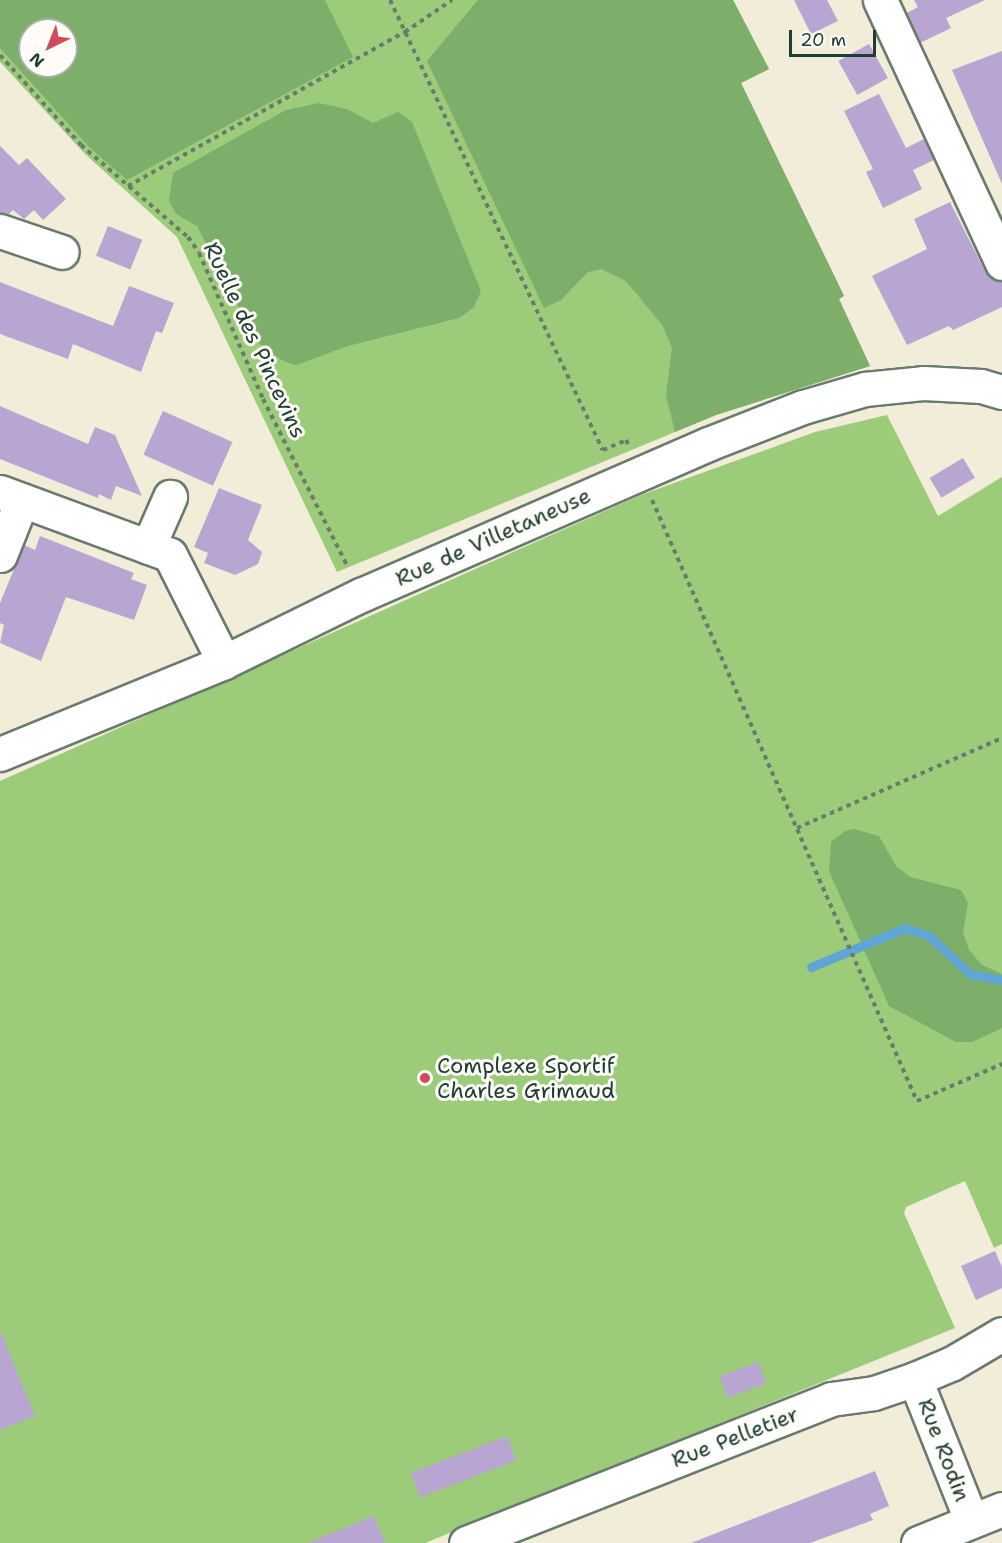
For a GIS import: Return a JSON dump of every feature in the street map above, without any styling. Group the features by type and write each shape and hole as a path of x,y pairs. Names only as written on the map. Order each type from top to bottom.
{"street":[{"path":"880,0 1002,263"},
{"path":"0,231 62,252"},
{"name":"Rue de Villetaneuse","path":"0,754 224,662 361,595 708,444 803,407 865,389 923,383 981,386 1002,392"},
{"path":"0,555 11,496 170,555 224,662"},
{"path":"148,547 170,496"},
{"name":"Rue Pelletier","path":"466,1543 831,1399 874,1393 915,1379 951,1364 982,1343 1002,1334"},
{"name":"Rue Rodin","path":"915,1379 971,1520"},
{"name":"Rue Rodin","path":"918,1543 1002,1509"}],"path":[{"path":"128,186 405,32 452,0"},
{"name":"Ruelle des Pincevins","path":"0,55 81,145 188,237 199,253 263,399 361,595"},
{"path":"797,828 1002,738"},
{"path":"846,942 917,1101 1002,1064"}],"green space":[{"path":"0,0 733,0 769,69 741,83 844,296 839,299 870,366 716,415 337,572 177,237 85,154 0,62"},
{"path":"0,0 325,0 353,57 127,180 89,147 27,78 78,78 78,18 18,18 18,68 0,48"},
{"path":"478,0 733,0 769,69 741,83 844,296 839,299 870,366 716,415 675,432 666,395 672,348 663,326 626,281 601,269 588,272 561,300 544,308 427,61"},
{"path":"319,103 347,109 373,123 398,112 412,122 481,291 474,307 459,318 348,346 296,365 283,361 256,341 197,226 176,214 169,201 173,173 286,110"},
{"name":"Complexe Sportif Charles Grimaud","path":"887,415 938,516 1002,477 1002,1244 994,1248 965,1181 906,1207 904,1213 955,1328 425,1543 0,1543 0,781 641,495 815,432"},
{"path":"854,829 879,836 896,866 910,877 961,890 968,903 963,932 969,950 982,965 1002,974 1002,1028 972,1042 956,1042 889,1006 829,871 831,842 845,831"}],"building":[{"path":"794,0 827,0 838,21 811,34"},
{"path":"914,0 985,0 946,18 951,28 920,43 907,13 918,7"},
{"path":"869,44 888,78 857,95 838,61"},
{"path":"1002,51 1002,184 952,70"},
{"path":"879,94 906,148 924,139 934,160 913,170 922,189 883,208 866,172 873,169 844,111"},
{"path":"0,146 19,165 27,158 66,199 43,220 34,210 24,219 13,210 9,214 0,213"},
{"path":"950,202 985,271 1002,281 1002,307 953,330 949,326 907,345 872,276 927,249 914,219"},
{"path":"108,226 142,240 130,270 96,256"},
{"path":"0,282 113,326 129,286 174,303 162,333 156,331 141,372 73,344 68,359 0,334"},
{"path":"0,406 88,444 95,427 115,435 142,496 116,486 111,500 99,494 98,498 0,459"},
{"path":"163,411 232,442 213,486 143,455"},
{"path":"963,458 975,478 941,498 930,478"},
{"path":"219,488 262,505 248,540 262,552 258,564 235,575 204,563 208,553 194,547"},
{"path":"40,536 134,573 131,579 147,585 134,620 66,597 41,661 0,643 4,625 0,623 0,603 24,545 35,550"},
{"path":"995,1251 1002,1267 1002,1288 976,1300 961,1266"},
{"path":"0,1330 35,1416 0,1430"},
{"path":"758,1362 766,1384 727,1398 719,1376"},
{"path":"507,1436 516,1460 420,1497 411,1473"},
{"path":"875,1471 889,1506 870,1514 873,1520 810,1543 691,1543"},
{"path":"374,1516 385,1543 310,1543 310,1542"}],"waterway":[{"path":"811,967 905,928 929,936 970,974 1002,980"}],"place":[{"name":"Complexe Sportif Charles Grimaud","path":"425,1078"}]}
